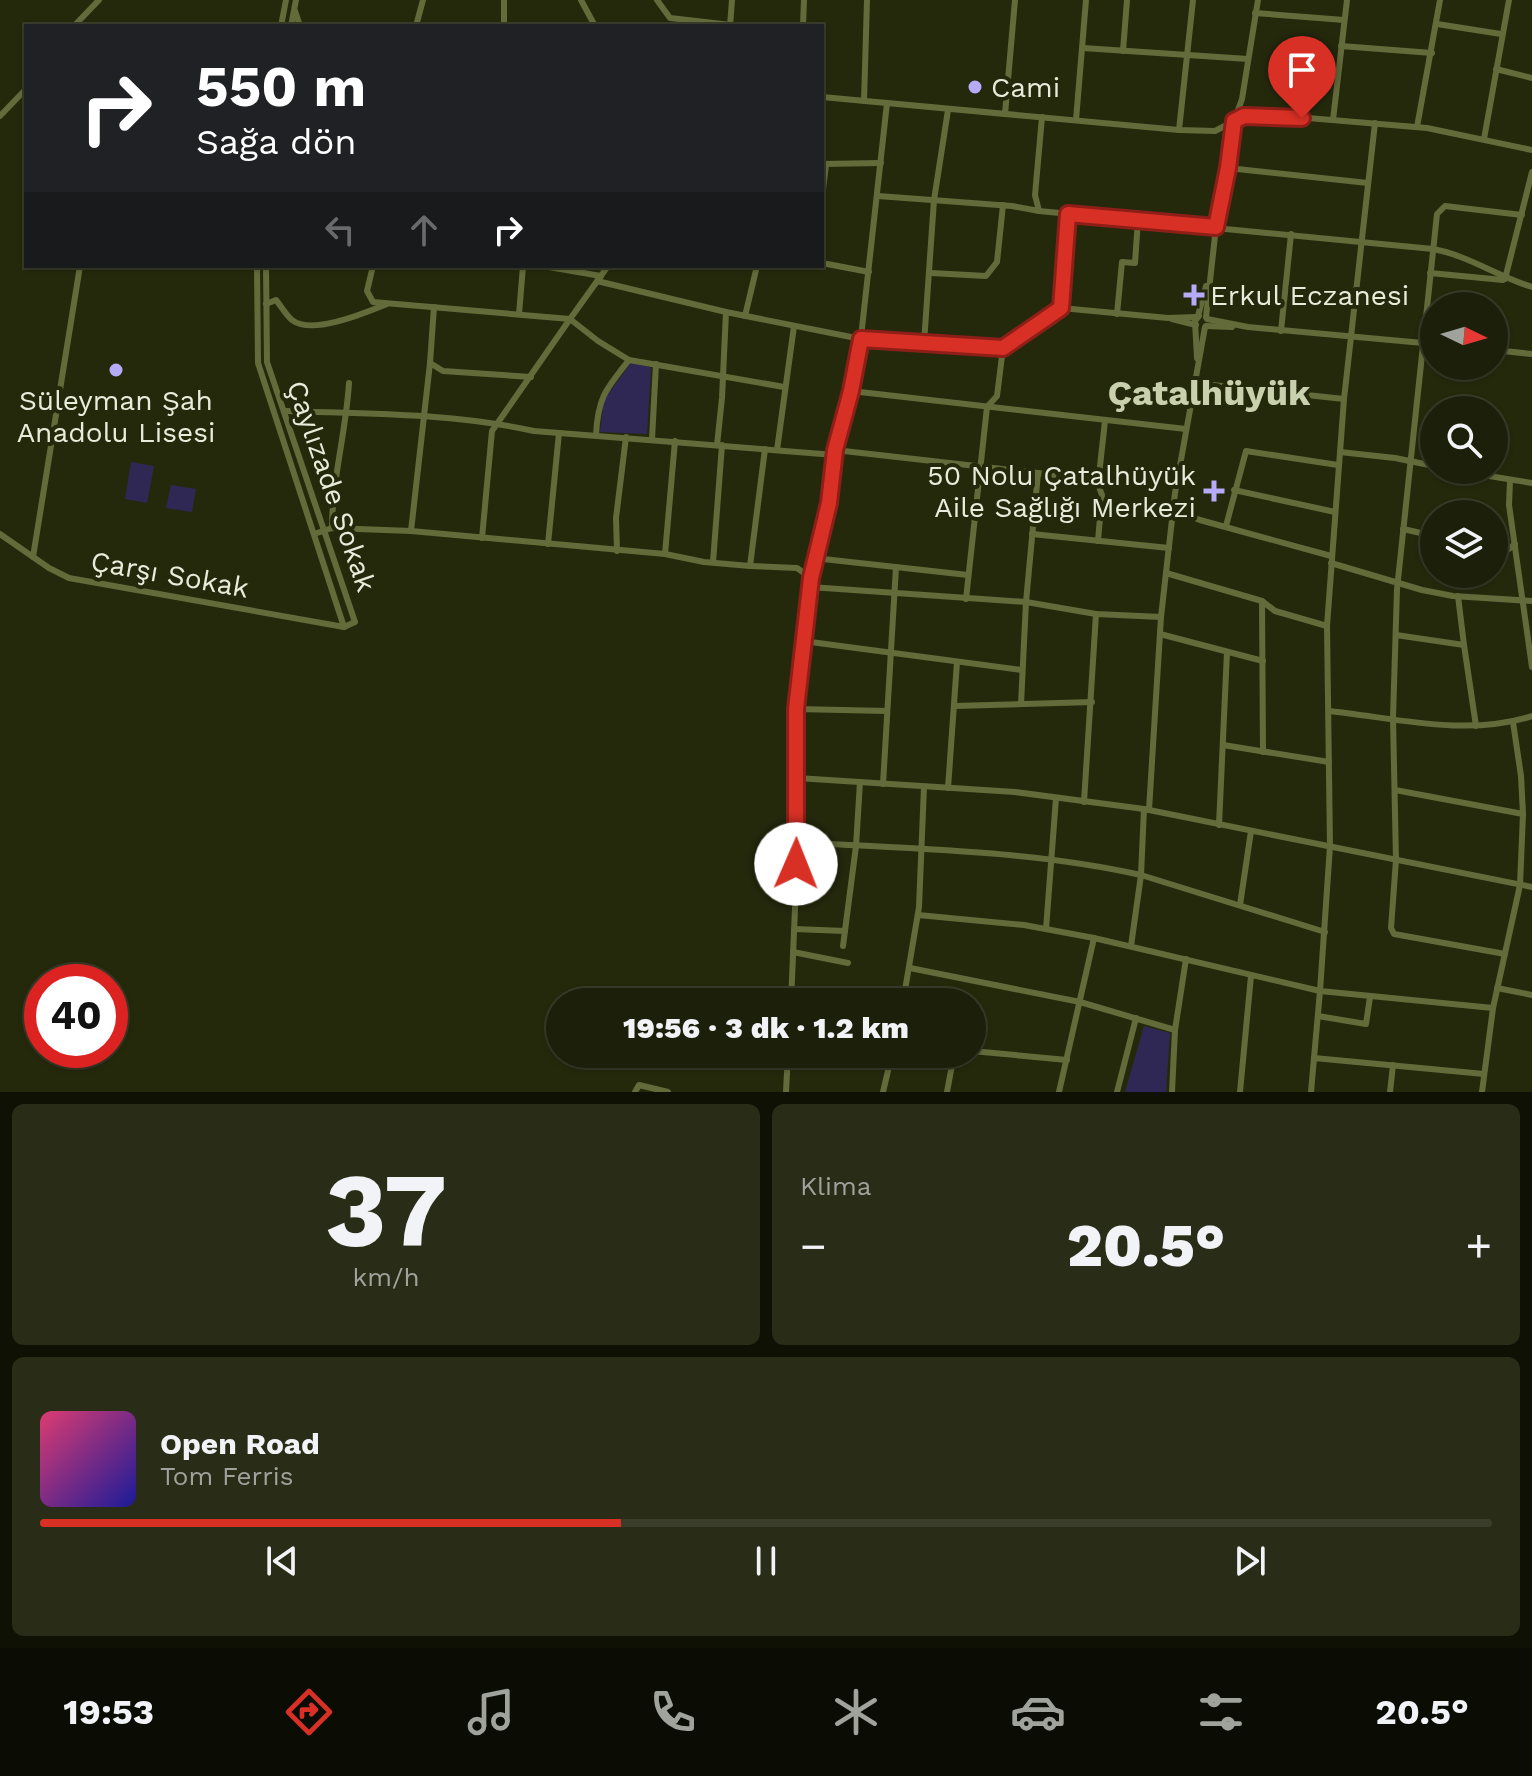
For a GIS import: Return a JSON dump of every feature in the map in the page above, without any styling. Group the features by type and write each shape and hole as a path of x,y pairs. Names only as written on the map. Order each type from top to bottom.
{"street":[{"path":"76,24 99,0"},
{"path":"281,24 286,0"},
{"path":"291,24 296,0"},
{"path":"417,24 423,0"},
{"path":"504,0 504,24"},
{"path":"581,0 594,24"},
{"path":"657,0 670,18 721,24"},
{"path":"730,24 732,0"},
{"path":"803,24 804,0"},
{"path":"864,101 867,0"},
{"path":"1005,114 1015,0"},
{"path":"1076,120 1086,0"},
{"path":"1123,51 1127,0"},
{"path":"1179,130 1193,0"},
{"path":"1131,946 1141,875 1161,617 1174,505 1216,227 1258,0"},
{"path":"1333,120 1347,0"},
{"path":"1417,127 1440,0"},
{"path":"1484,139 1509,0"},
{"path":"295,8 299,24"},
{"path":"1255,13 1344,20"},
{"path":"1437,24 1501,34"},
{"path":"1341,46 1432,53"},
{"path":"1083,48 1248,59"},
{"path":"1496,69 1532,78"},
{"path":"0,116 24,91"},
{"path":"824,97 1179,130 1215,131 1244,116 1272,115 1417,127 1532,150"},
{"path":"791,988 796,709 803,641 814,558 829,503 835,452 861,339 887,103"},
{"path":"924,343 934,200 948,110"},
{"path":"1039,211 1035,195 1042,117"},
{"path":"1311,1092 1330,846 1327,626 1331,560 1344,399 1375,123"},
{"path":"824,164 881,163"},
{"path":"1228,168 1368,183"},
{"path":"1508,280 1532,172"},
{"path":"878,196 1003,205 1433,249 1445,251 1508,280 1532,287"},
{"path":"931,273 986,276 993,270 997,262 1003,205"},
{"path":"1428,292 1437,214 1445,206 1522,215"},
{"path":"1061,308 1068,214"},
{"path":"1117,314 1122,262 1135,263 1138,220"},
{"path":"1281,331 1291,234"},
{"path":"824,263 869,272"},
{"path":"33,557 80,268"},
{"name":"Çaylızade Sokak","path":"257,268 258,363 344,627 355,622 328,529 267,362 266,268"},
{"path":"373,268 367,295 373,302 570,319 629,360 784,387"},
{"path":"519,314 523,268"},
{"path":"482,538 492,431 496,422 606,268"},
{"path":"745,316 757,268"},
{"path":"573,269 726,312 861,339 1003,348 1061,308 1420,342"},
{"path":"1430,273 1508,280"},
{"path":"266,304 276,300 292,320 302,325 348,319 387,304"},
{"path":"411,531 434,307"},
{"path":"713,562 726,312"},
{"path":"777,450 794,326"},
{"path":"966,599 987,407 997,396 1003,348"},
{"path":"1508,351 1532,354"},
{"path":"596,435 601,399 629,360"},
{"path":"1420,362 1397,583 1393,718 1396,860 1391,928 1394,934 1505,954"},
{"path":"430,363 443,371 531,377"},
{"path":"652,439 656,364"},
{"path":"328,529 349,383"},
{"path":"1194,383 1344,399"},
{"path":"851,391 1186,429"},
{"path":"285,411 496,422 534,431 835,452 1099,480"},
{"path":"1098,541 1102,495 1099,480 1105,421"},
{"path":"548,544 559,433"},
{"path":"617,551 616,518 626,437"},
{"path":"665,554 675,441"},
{"path":"750,566 765,449"},
{"path":"1226,526 1246,451 1338,465"},
{"path":"1340,452 1420,463"},
{"path":"1021,704 1026,602 1038,473"},
{"path":"1532,483 1510,481 1509,505 1532,667"},
{"path":"1234,490 1335,512"},
{"path":"1174,505 1187,515 1422,590 1532,601"},
{"path":"314,534 328,529 411,531 665,554 750,566 797,568 811,578"},
{"path":"1403,529 1420,533"},
{"name":"Çarşı Sokak","path":"0,534 60,575 79,581 344,627"},
{"path":"1032,534 1169,548"},
{"path":"1508,549 1515,544"},
{"path":"814,558 968,575"},
{"path":"883,784 896,567"},
{"path":"1166,573 1262,601 1275,611 1327,626"},
{"path":"810,587 1026,602 1096,614 1161,617"},
{"path":"1458,596 1476,726"},
{"path":"1262,601 1263,752"},
{"path":"1084,802 1096,614"},
{"path":"1160,634 1263,661"},
{"path":"1396,635 1464,645"},
{"path":"803,641 1022,670"},
{"path":"1219,825 1227,652"},
{"path":"948,788 957,662"},
{"path":"954,706 1092,702"},
{"path":"796,709 887,711"},
{"path":"1329,711 1476,726 1513,722 1532,716"},
{"path":"1482,1092 1493,1008 1520,885 1523,814 1513,722"},
{"path":"1223,745 1329,762"},
{"path":"797,778 948,788 1146,810 1532,887"},
{"path":"843,946 856,846 860,782"},
{"path":"1521,784 1532,783"},
{"path":"906,988 918,915 924,787"},
{"path":"1395,790 1523,814"},
{"path":"1046,929 1056,798"},
{"path":"1240,905 1251,831"},
{"path":"796,842 923,849 1050,861 1141,875 1325,932"},
{"path":"918,915 1046,929 1094,938 1320,991 1493,1008"},
{"path":"794,929 845,931"},
{"path":"1059,1092 1094,938"},
{"path":"793,952 848,963"},
{"path":"1172,1092 1175,1030 1186,959"},
{"path":"910,968 1080,1002 1175,1030"},
{"path":"1240,1092 1251,976"},
{"path":"1497,988 1532,995"},
{"path":"1318,1016 1366,1024 1370,997"},
{"path":"1117,1092 1136,1018"},
{"path":"986,1052 1067,1060"},
{"path":"1314,1058 1484,1074"},
{"path":"1390,1092 1393,1065"},
{"path":"786,1092 787,1068"},
{"path":"883,1092 889,1068"},
{"path":"947,1092 951,1068"},
{"path":"635,1092 639,1085 668,1092"}],"shaded area":[{"path":"631,363 651,367 647,434 600,432 604,400"},
{"path":"131,462 154,466 147,503 125,499"},
{"path":"171,485 196,489 192,512 166,508"},
{"path":"1144,1026 1170,1033 1166,1092 1125,1092"}],"place":[{"name":"Cami","path":"975,87"},
{"name":"Erkul Eczanesi","path":"1194,295"},
{"name":"Süleyman Şah Anadolu Lisesi","path":"116,370"},
{"name":"50 Nolu Çatalhüyük Aile Sağlığı Merkezi","path":"1214,491"}],"district":[{"name":"Çatalhüyük","path":"1209,392"}],"route":[{"path":"796,864 796,709 811,578 829,503 835,450 861,339 1003,348 1061,308 1068,214 1216,227 1234,121 1244,116 1302,118"}]}
